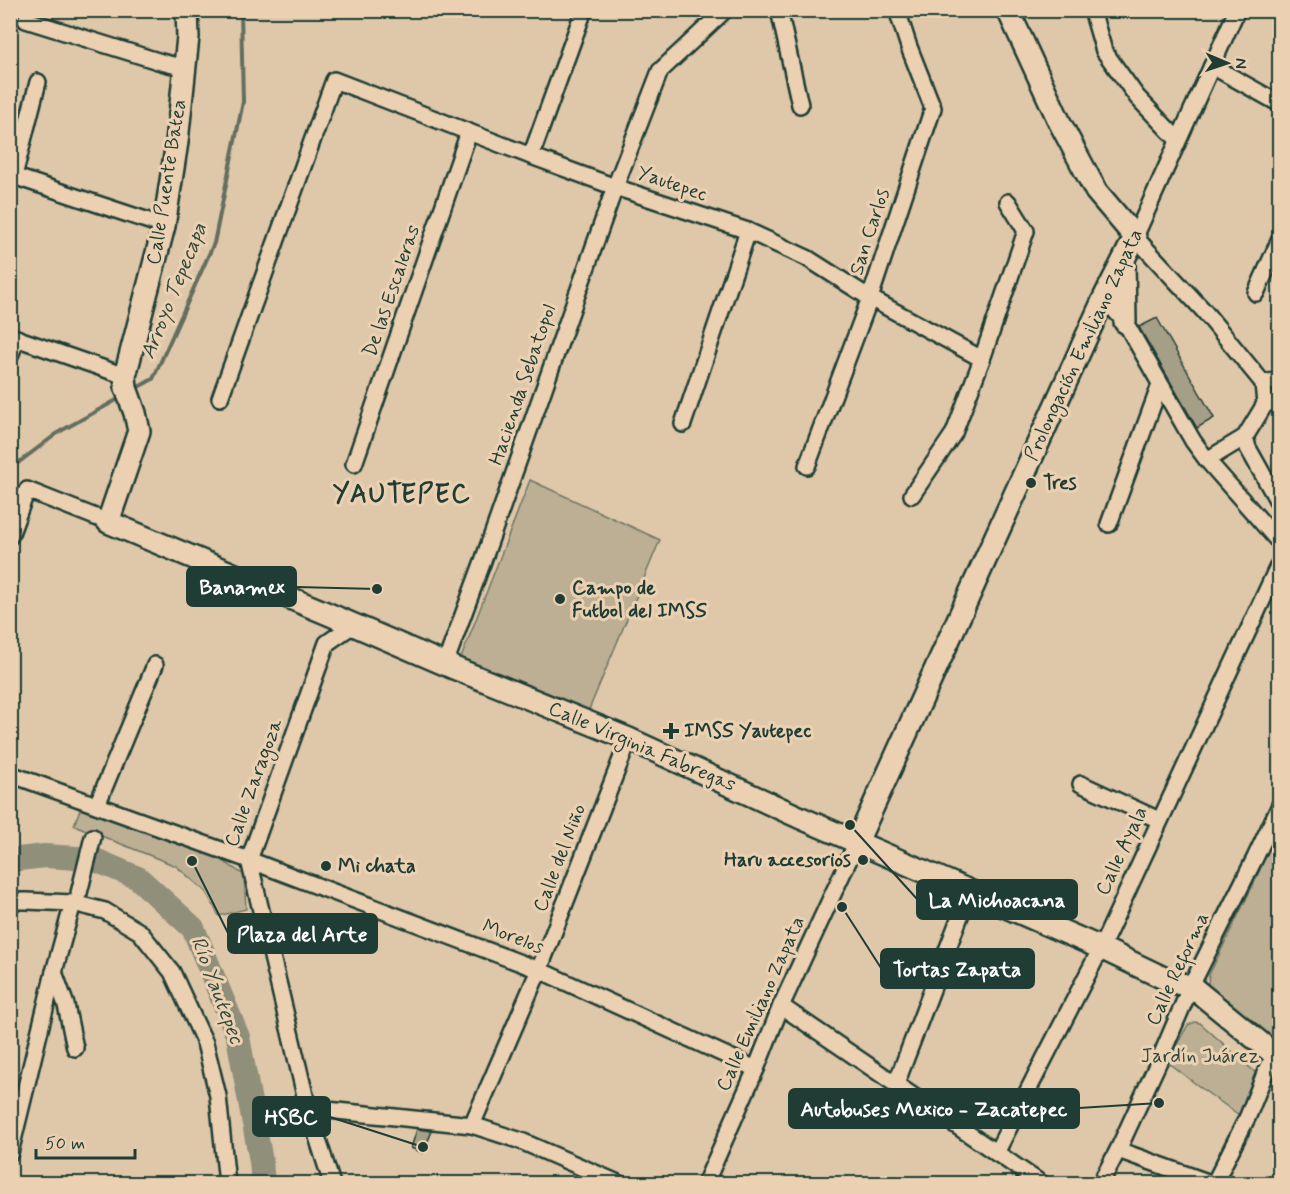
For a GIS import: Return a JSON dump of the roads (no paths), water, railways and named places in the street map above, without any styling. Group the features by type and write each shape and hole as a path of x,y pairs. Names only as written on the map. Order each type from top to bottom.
{"main road":[{"name":"Calle Puente Batea","path":"125,382 164,226 177,142 185,68 188,37 187,10"},
{"path":"1008,10 1060,123 1096,191 1135,237"},
{"name":"Prolongación Emiliano Zapata","path":"857,842 1104,298 1135,237"},
{"path":"1124,258 1125,322"},
{"path":"108,522 139,431 125,382"},
{"name":"Calle Virginia Fabregas","path":"108,522 353,626 629,739 857,842 1101,948 1182,990 1208,1016 1276,1067"}],"street":[{"path":"531,156 584,10"},
{"name":"Hacienda Sebatopol","path":"445,664 615,187 660,71 725,10"},
{"path":"779,10 800,105"},
{"name":"San Carlos","path":"807,466 870,298 933,108 897,10"},
{"path":"1092,10 1104,51 1137,98 1178,140"},
{"name":"Prolongación Emiliano Zapata","path":"1135,237 1236,10"},
{"path":"26,20 185,68"},
{"path":"1212,66 1280,104"},
{"name":"Yautepec","path":"220,399 334,80 615,187 747,231 807,258 870,298 982,359"},
{"path":"38,82 12,175 164,226"},
{"name":"De las Escaleras","path":"354,464 469,132"},
{"path":"912,495 954,433 1026,231 1008,202"},
{"path":"683,424 747,231"},
{"path":"1135,237 1204,311 1263,383 1272,403 1245,437 1207,460"},
{"path":"1256,293 1280,239"},
{"path":"1104,298 1125,322 1193,441 1280,543"},
{"path":"10,356 14,337 125,382"},
{"path":"1263,383 1280,380"},
{"path":"1109,524 1160,385"},
{"path":"1245,437 1248,448 1280,505"},
{"path":"10,536 27,490 108,522"},
{"name":"Calle Ayala","path":"996,1153 1101,948 1280,562"},
{"name":"Calle Zaragoza","path":"326,613 327,643 249,860 308,1108 332,1184"},
{"path":"327,643 353,626"},
{"path":"97,806 155,665"},
{"name":"Calle del Niño","path":"472,1125 539,970 629,739"},
{"name":"Morelos","path":"10,774 249,860 539,970 756,1069"},
{"path":"1081,784 1160,820"},
{"name":"Calle Reforma","path":"1100,1184 1159,1061 1182,990 1255,858 1280,805"},
{"path":"10,1153 54,972 93,837"},
{"name":"Calle Emiliano Zapata","path":"705,1184 781,1006 857,842"},
{"path":"896,1084 970,890"},
{"path":"10,901 76,898 105,911 140,932 172,972 205,1043 218,1096 227,1184"},
{"path":"54,972 66,1005 75,1048"},
{"path":"781,1006 1042,1184"},
{"path":"1118,1150 1214,1184 1276,1067"},
{"path":"308,1108 472,1125 521,1141 620,1184"}],"waterway":[{"name":"Arroyo Tepecapa","path":"133,390 153,379 214,243 243,102 241,10"},
{"name":"Arroyo Tepecapa","path":"10,469 59,432 122,397"},
{"name":"Río Yautepec","path":"10,860 45,856 93,859 138,878 193,928 238,1037 261,1161 263,1184"}],"place":[{"name":"Tres","path":"1031,483"},
{"name":"Banamex","path":"377,589"},
{"name":"Campo de Futbol del IMSS","path":"560,599"},
{"name":"IMSS Yautepec","path":"671,731"},
{"name":"La Michoacana","path":"850,825"},
{"name":"Haru accesorios","path":"863,860"},
{"name":"Plaza del Arte","path":"192,861"},
{"name":"Mi chata","path":"326,866"},
{"name":"Tortas Zapata","path":"842,907"},
{"name":"Autobuses Mexico - Zacatepec","path":"1159,1103"},
{"name":"HSBC","path":"423,1147"}],"district":[{"name":"YAUTEPEC","path":"402,495"}],"park label":[{"name":"Jardín Juárez","path":"1200,1056"}]}
